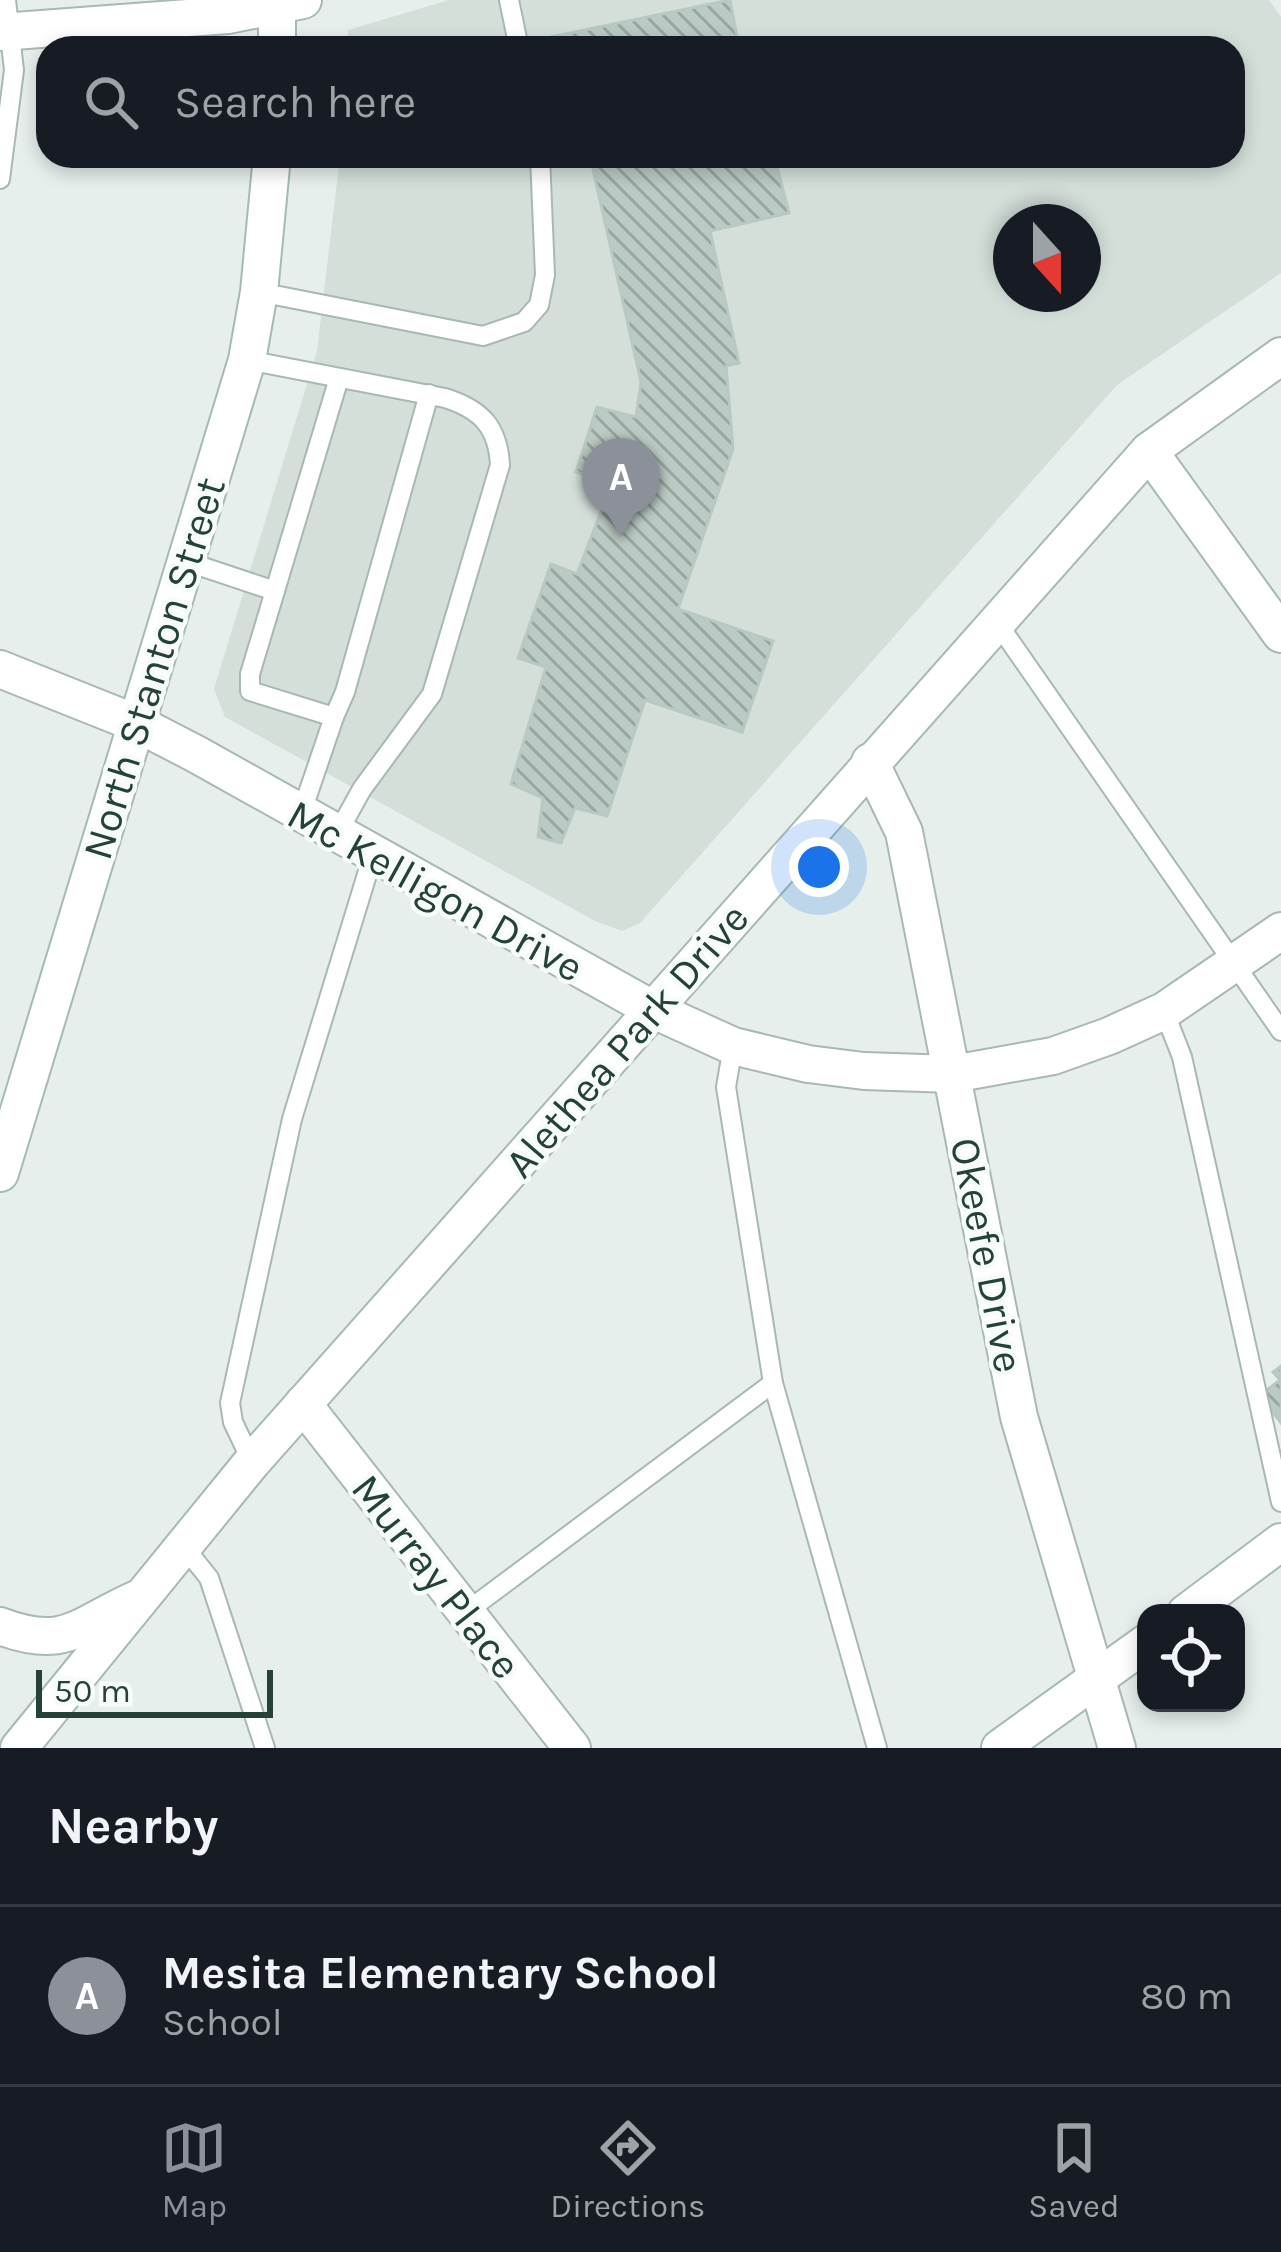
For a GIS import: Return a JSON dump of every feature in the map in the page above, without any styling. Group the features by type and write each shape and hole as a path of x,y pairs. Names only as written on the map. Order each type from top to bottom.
{"street":[{"path":"5,21 228,15 286,2 279,36"},
{"name":"North Stanton Street","path":"0,1173 247,360 260,292 271,168"},
{"name":"Alethea Park Drive","path":"20,1748 252,1462 1149,451 1281,356"},
{"path":"1149,451 1281,634"},
{"name":"Mc Kelligon Drive","path":"0,669 138,724 654,1010 733,1046 808,1064 953,1074 1053,1056 1164,1011 1281,931"},
{"name":"Okeefe Drive","path":"870,761 904,832 1019,1417 1117,1748"},
{"name":"Murray Place","path":"303,1404 466,1612 561,1746"},
{"path":"1198,1604 1281,1542"},
{"name":"Alethea Park Drive","path":"0,1626 47,1639 71,1633 145,1595"},
{"path":"1000,1748 1137,1650"}],"lane":[{"path":"509,0 516,36"},
{"path":"0,179 14,70 5,21"},
{"path":"260,292 483,336 524,322 539,305 545,275 541,168"},
{"path":"247,360 429,394 473,407 499,443 500,464 432,694 362,789 337,835"},
{"path":"334,717 250,691 250,674 339,378"},
{"path":"301,814 345,692 429,394"},
{"path":"184,561 274,591"},
{"path":"996,621 1281,1031"},
{"path":"252,1462 233,1422 230,1403 292,1119 373,855"},
{"path":"1164,1011 1182,1058 1281,1502"},
{"path":"733,1046 726,1087 772,1383 877,1748"},
{"path":"466,1612 772,1383"},
{"path":"185,1548 209,1579 266,1748"}],"shaded area":[{"path":"449,0 1269,0 1281,17 1281,273 1117,385 640,923 622,931 595,921 225,717 214,689 317,351 339,168 1245,168 1245,36 348,36 348,30"}],"building":[{"path":"730,0 737,36 556,36"},
{"path":"593,168 777,168 789,213 710,231 739,363 726,366 733,449 678,609 773,641 742,732 645,700 607,816 575,808 561,843 538,837 543,798 511,784 546,667 518,658 551,564 577,574 612,483 576,472 597,407 636,417 641,382"},
{"path":"1281,1366 1281,1423 1260,1395 1280,1380 1273,1372"}],"place":[{"name":"Mesita Elementary School","path":"621,537"}]}
